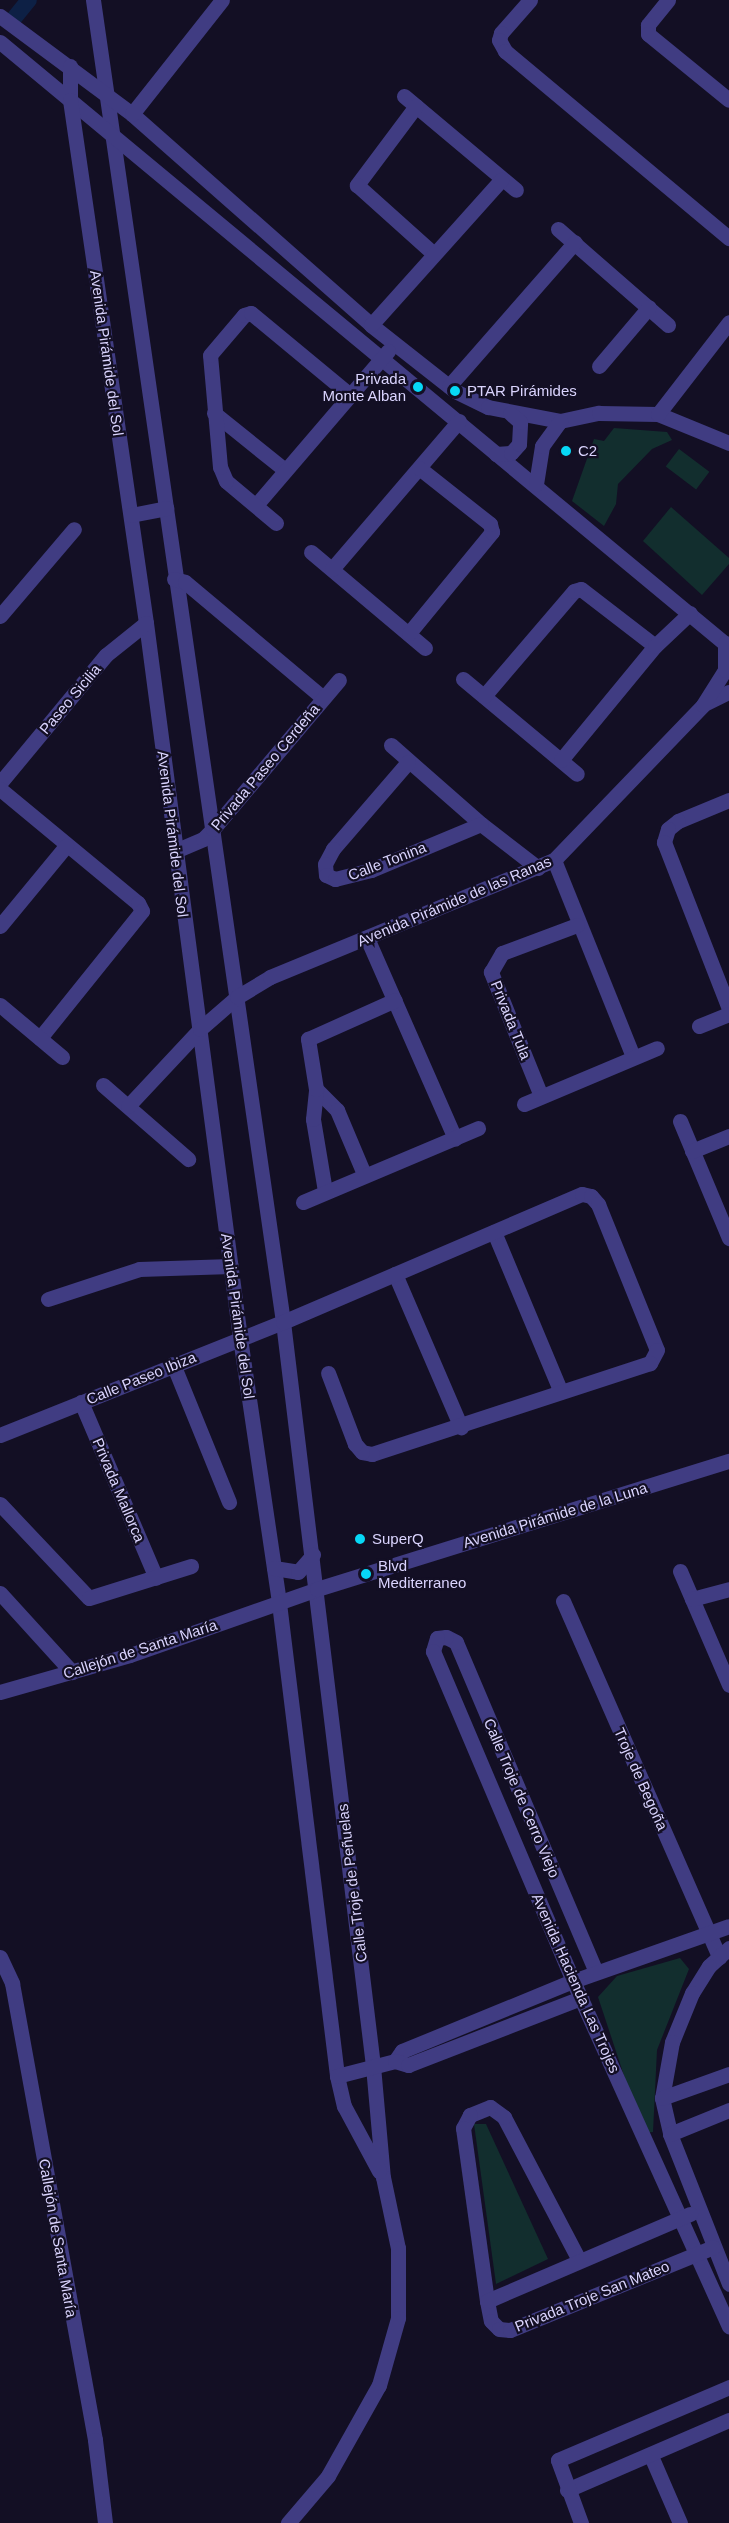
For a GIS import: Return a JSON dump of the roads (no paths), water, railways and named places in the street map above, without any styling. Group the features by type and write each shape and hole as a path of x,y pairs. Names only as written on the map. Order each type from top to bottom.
{"street":[{"path":"132,114 222,0"},
{"path":"530,0 501,33 499,40 505,51 729,238"},
{"path":"668,0 648,25 648,34 729,100"},
{"path":"93,1 166,508 174,579 213,829 283,1322 317,1589"},
{"path":"2,22 70,66 132,114 371,325 449,386 488,407 510,413 560,421 599,413 658,414 729,443"},
{"path":"0,42 496,454 536,484 727,645"},
{"name":"Avenida Pirámide del Sol","path":"70,66 70,100 131,515 240,1338 279,1603"},
{"path":"434,254 362,193 357,184 410,101 501,180 516,190"},
{"path":"371,325 501,180"},
{"path":"558,229 669,325"},
{"path":"449,386 575,242"},
{"path":"599,366 649,307"},
{"path":"276,523 226,481 220,467 210,355 244,315 251,313 349,394"},
{"path":"658,414 729,322"},
{"path":"256,505 394,344"},
{"path":"214,413 285,470"},
{"path":"496,454 511,453 519,444 520,422 510,413"},
{"path":"332,569 459,421"},
{"path":"536,484 542,446 560,421"},
{"path":"409,633 492,532 490,524 418,468"},
{"path":"131,515 166,508"},
{"path":"0,616 74,529"},
{"path":"311,552 425,648"},
{"name":"Privada Paseo Cerdeña","path":"174,579 184,582 323,698"},
{"path":"484,696 574,591 581,589 655,646"},
{"path":"561,760 655,646 690,613"},
{"name":"Paseo Sicilia","path":"0,783 106,655 146,623"},
{"name":"Avenida Pirámide de las Ranas","path":"128,1106 200,1029 237,997 270,977 554,860 703,705 725,670 727,645"},
{"name":"Privada Paseo Cerdeña","path":"175,851 203,839 213,829 339,680"},
{"path":"464,680 577,774"},
{"name":"Avenida Pirámide de las Ranas","path":"703,705 729,692"},
{"path":"391,745 481,824 538,868"},
{"name":"Calle Tonina","path":"408,762 333,849 325,864 326,875 335,879 363,873 481,824"},
{"path":"0,789 66,846 138,903 142,911 40,1038"},
{"path":"729,800 678,821 668,829 664,842 729,1009"},
{"path":"0,926 66,846"},
{"path":"554,860 577,925 633,1057"},
{"name":"Privada Tula","path":"542,1096 491,972 502,953 577,925"},
{"path":"367,938 455,1138"},
{"path":"325,1191 313,1119 316,1089 308,1039 395,1000"},
{"path":"0,1005 62,1057"},
{"path":"699,1026 729,1014"},
{"path":"524,1104 657,1048"},
{"path":"103,1085 188,1159"},
{"path":"316,1089 337,1110 364,1174"},
{"path":"680,1121 729,1238"},
{"path":"303,1202 364,1174 478,1128"},
{"path":"692,1151 729,1136"},
{"name":"Calle Paseo Ibiza","path":"0,1435 283,1322 582,1194 591,1196 598,1204 657,1350 650,1363 561,1392"},
{"path":"328,1373 362,1452 372,1454 561,1392 494,1232"},
{"path":"48,1299 140,1269 231,1266"},
{"path":"395,1275 460,1427"},
{"path":"173,1364 229,1502"},
{"name":"Privada Mallorca","path":"81,1402 156,1578"},
{"name":"Avenida Pirámide de la Luna","path":"279,1603 317,1589 729,1461"},
{"path":"0,1504 89,1598 191,1566"},
{"path":"274,1568 298,1572 313,1555"},
{"path":"680,1571 729,1685"},
{"name":"Calle Troje de Peñuelas","path":"288,2523 328,2476 379,2385 398,2318 398,2248 383,2177 374,2066 317,1589"},
{"path":"692,1599 729,1589"},
{"path":"0,1593 72,1672"},
{"name":"Troje de Begoña","path":"563,1601 708,1933 724,1953"},
{"name":"Calle Troje de Peñuelas","path":"279,1603 337,2076 344,2106 383,2177"},
{"name":"Callejón de Santa María","path":"0,1692 72,1672 279,1603"},
{"name":"Calle Troje de Cerro Viejo","path":"437,1638 446,1636 456,1642 596,1972"},
{"name":"Avenida Hacienda Las Trojes","path":"437,1638 433,1651 573,1981 682,2217 729,2326"},
{"path":"394,2061 402,2051 573,1981 729,1926"},
{"path":"724,1953 692,1993 672,2042 663,2098 670,2134 729,2284"},
{"name":"Callejón de Santa María","path":"0,1957 12,1983 95,2440 105,2523"},
{"path":"337,2076 394,2061 408,2065 581,1998"},
{"path":"663,2098 729,2074"},
{"name":"Privada Troje San Mateo","path":"579,2260 504,2117 490,2107 470,2115 463,2128 487,2301 491,2321 499,2329 510,2330 713,2247"},
{"path":"670,2134 729,2110"},
{"path":"487,2301 698,2210"},
{"path":"581,2523 558,2467 558,2460 564,2454 729,2387"},
{"path":"567,2490 651,2456 729,2420"},
{"path":"651,2456 680,2523"}],"waterway":[{"path":"15,17 29,0"}],"place":[{"name":"Privada Monte Alban","path":"418,387"},
{"name":"PTAR Pirámides","path":"455,391"},
{"name":"C2","path":"566,451"},
{"name":"SuperQ","path":"360,1539"},
{"name":"Blvd Mediterraneo","path":"366,1574"}]}
